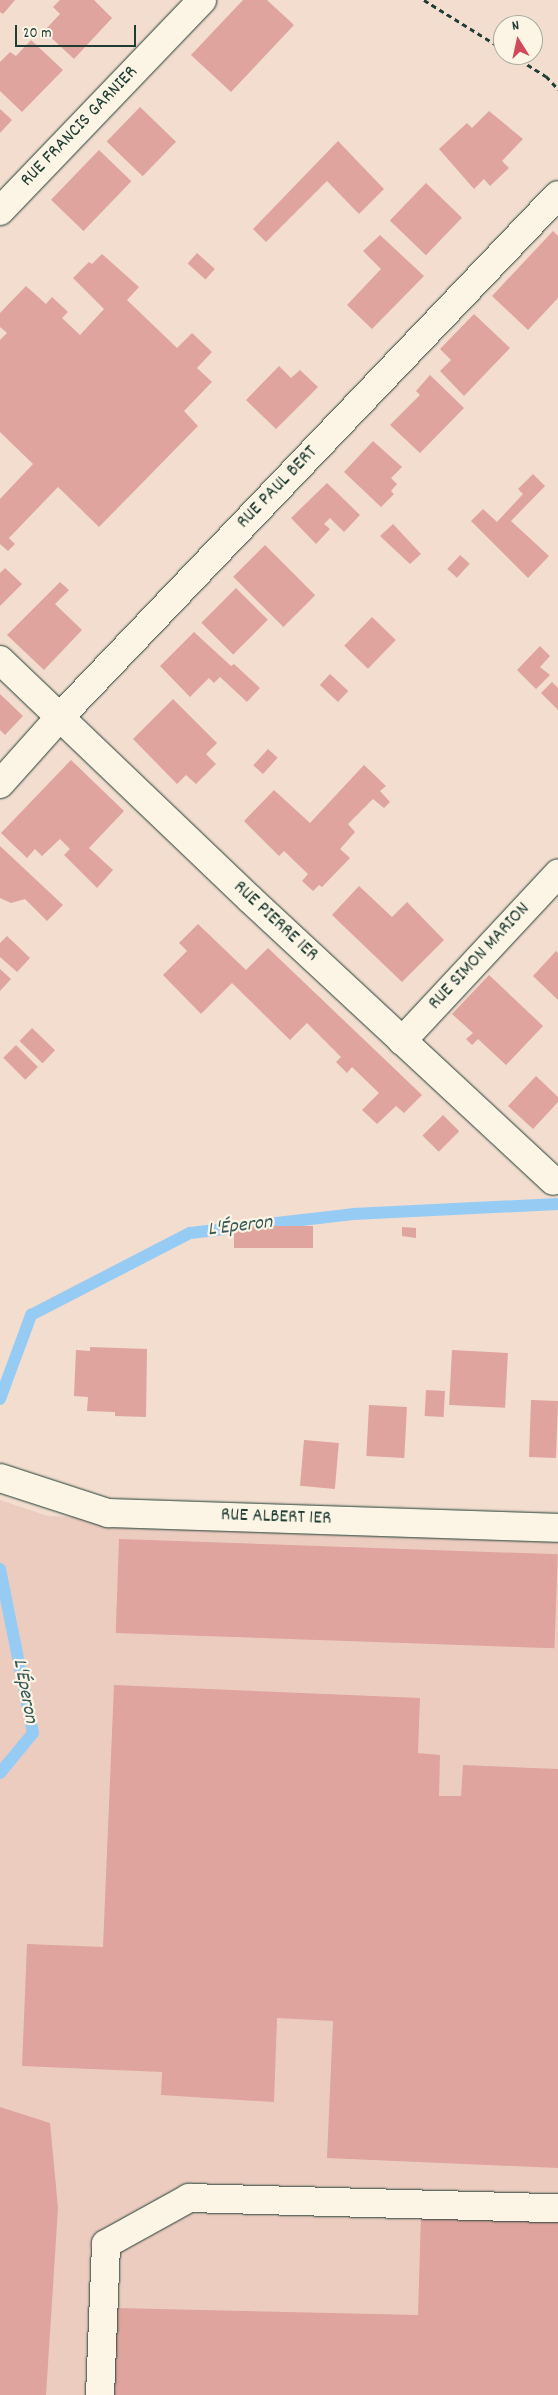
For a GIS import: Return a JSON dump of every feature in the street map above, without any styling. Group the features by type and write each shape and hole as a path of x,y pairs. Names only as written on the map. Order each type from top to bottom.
{"street":[{"name":"RUE FRANCIS GARNIER","path":"0,211 202,0"},
{"name":"RUE PAUL BERT","path":"0,784 60,718 558,195"},
{"name":"RUE PIERRE 1ER","path":"0,660 402,1041 553,1181"},
{"name":"RUE SIMON MARION","path":"402,1041 558,874"},
{"name":"RUE ALBERT 1ER","path":"0,1478 108,1513 558,1528"},
{"path":"100,2395 106,2244 189,2198 558,2208"}],"path":[{"path":"424,0 493,43"},
{"path":"528,65 546,76 558,89"}],"shaded area":[{"path":"0,1500 48,1516 558,1535 558,2395 0,2395"}],"building":[{"path":"0,0 15,0 3,14 0,12"},
{"path":"60,0 94,0 112,18 74,59 44,31 60,14 53,7"},
{"path":"243,0 267,0 294,25 231,92 191,55"},
{"path":"31,40 63,70 22,112 0,91 0,62 10,52 16,56"},
{"path":"140,107 176,142 143,176 107,142"},
{"path":"0,109 12,120 0,133"},
{"path":"489,111 523,139 502,161 509,168 490,186 484,179 474,189 439,149 467,123 472,128"},
{"path":"338,141 384,189 359,214 327,181 266,242 253,229"},
{"path":"99,150 131,181 83,231 51,200"},
{"path":"426,183 462,218 426,255 390,220"},
{"path":"553,231 558,236 558,298 528,330 492,296"},
{"path":"380,235 424,276 372,329 347,305 381,269 363,251"},
{"path":"197,253 215,269 205,279 188,263"},
{"path":"102,254 139,287 127,300 177,348 192,333 212,352 197,368 212,382 184,411 198,426 99,527 58,487 9,538 15,544 8,551 0,544 0,499 33,464 0,432 0,340 7,333 0,327 0,313 26,286 46,304 52,297 68,312 62,318 80,335 104,309 73,278 89,262 92,264"},
{"path":"474,314 510,348 464,396 440,371 451,360 440,349"},
{"path":"279,366 291,378 300,370 318,387 276,429 246,400"},
{"path":"430,375 464,408 420,453 390,425 420,395 416,391"},
{"path":"373,441 402,467 391,478 397,484 391,491 394,494 381,507 344,472"},
{"path":"533,474 545,486 511,521 549,556 528,578 471,521 483,509 497,522 523,494 518,489"},
{"path":"327,483 360,515 344,532 330,518 324,524 330,529 316,544 291,518"},
{"path":"393,524 421,554 410,564 380,536"},
{"path":"265,545 315,595 283,627 233,577"},
{"path":"460,555 470,564 457,578 447,569"},
{"path":"5,568 22,584 0,606 0,573"},
{"path":"60,582 69,590 55,604 82,630 44,670 7,635"},
{"path":"236,588 268,620 233,654 201,623"},
{"path":"372,617 396,640 368,669 344,646"},
{"path":"194,632 231,666 234,664 260,688 247,702 220,677 214,683 209,678 190,697 160,666"},
{"path":"540,646 550,656 540,667 550,675 536,689 517,670"},
{"path":"330,674 348,691 338,702 320,685"},
{"path":"552,682 558,688 558,710 541,693"},
{"path":"0,694 23,716 5,735 0,730"},
{"path":"173,699 217,743 206,754 216,764 196,784 186,775 177,784 133,739"},
{"path":"268,749 278,758 263,774 253,765"},
{"path":"71,760 124,811 89,848 113,870 97,888 64,855 70,849 60,839 42,856 35,849 27,858 1,833"},
{"path":"364,765 386,786 380,791 390,802 384,808 373,799 348,824 355,832 340,849 350,858 322,887 319,885 313,891 302,881 308,874 284,851 279,856 244,821 274,790 310,823"},
{"path":"0,846 63,905 47,921 25,899 11,903 0,898"},
{"path":"359,886 392,917 407,902 444,940 402,982 332,915"},
{"path":"198,924 246,970 268,948 422,1095 404,1113 396,1106 377,1124 362,1110 379,1093 352,1067 347,1073 336,1062 341,1057 307,1023 290,1040 232,983 201,1014 163,975 187,951 179,943"},
{"path":"7,936 30,958 17,972 0,957 0,943"},
{"path":"556,951 558,953 558,1000 533,976"},
{"path":"0,969 11,979 0,991"},
{"path":"489,975 543,1026 506,1065 478,1039 472,1045 466,1039 473,1033 452,1014"},
{"path":"32,1028 55,1050 43,1063 19,1041"},
{"path":"16,1045 38,1067 25,1080 3,1058"},
{"path":"536,1076 558,1097 558,1102 533,1129 508,1106"},
{"path":"443,1115 459,1131 439,1152 422,1136"},
{"path":"234,1226 313,1226 313,1248 234,1248"},
{"path":"402,1227 416,1228 416,1238 402,1236"},
{"path":"90,1347 147,1349 146,1417 115,1416 115,1412 87,1411 88,1397 74,1396 76,1350 90,1351"},
{"path":"452,1350 508,1353 505,1408 449,1405"},
{"path":"426,1390 445,1391 444,1417 425,1416"},
{"path":"531,1400 558,1401 556,1458 529,1457"},
{"path":"369,1405 407,1407 404,1458 366,1456"},
{"path":"304,1440 339,1443 335,1489 300,1486"},
{"path":"119,1539 558,1554 554,1648 116,1633"},
{"path":"114,1685 420,1698 418,1753 440,1755 439,1796 461,1796 463,1765 558,1769 558,2168 327,2158 333,2021 277,2018 274,2102 161,2095 162,2072 22,2066 27,1944 103,1947"},
{"path":"0,2107 50,2123 58,2208 46,2395 0,2395"},
{"path":"421,2214 558,2217 558,2395 114,2395 116,2308 418,2315"}],"waterway":[{"name":"L'Éperon","path":"0,1399 31,1315 190,1233 353,1214 558,1204"},
{"name":"L'Éperon","path":"0,1569 33,1733 0,1773"}]}
